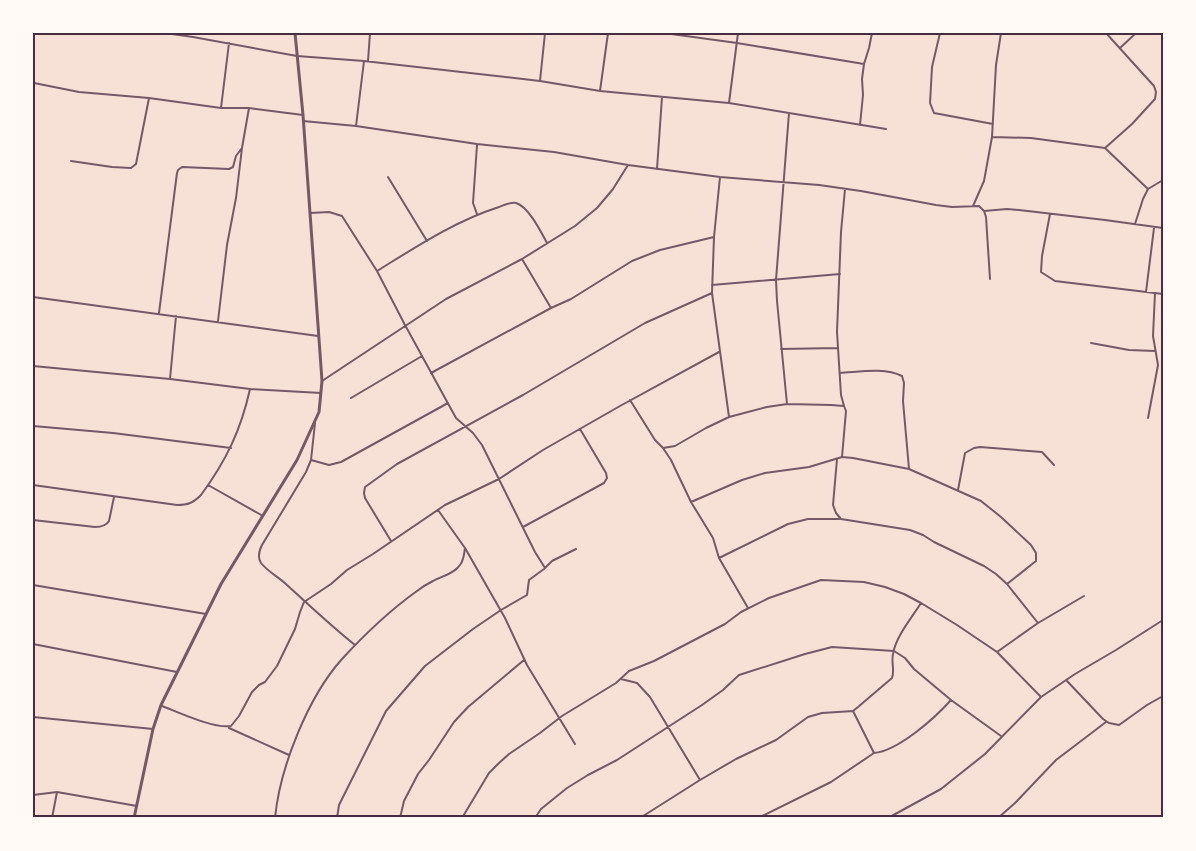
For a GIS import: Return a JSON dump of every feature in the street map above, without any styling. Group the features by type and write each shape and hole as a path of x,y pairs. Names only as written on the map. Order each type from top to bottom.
{"street":[{"path":"165,33 297,56 366,61 600,90 729,103 886,129"},
{"path":"134,818 160,705 221,584 297,460 319,412 322,381 295,33"},
{"path":"356,126 370,33"},
{"path":"540,81 545,33"},
{"path":"600,90 608,33"},
{"path":"664,33 693,35 864,64"},
{"path":"729,103 738,33"},
{"path":"860,125 862,79 872,33"},
{"path":"940,33 932,67 931,109 934,112 993,124"},
{"path":"973,206 984,181 992,137 996,65 1001,33"},
{"path":"1105,148 1132,124 1156,96 1154,86 1106,33"},
{"path":"1120,48 1136,33"},
{"path":"222,108 229,43"},
{"path":"34,84 79,92 303,115"},
{"path":"657,169 662,96"},
{"path":"71,161 131,168 136,164 149,98"},
{"path":"218,322 227,245 249,108"},
{"path":"786,404 776,280 789,113"},
{"path":"303,121 554,152 628,165 720,177 819,185 952,207 979,206 984,211 990,279"},
{"path":"992,137 1031,138 1105,148 1148,189"},
{"path":"477,144 473,202 477,214"},
{"path":"159,314 178,170 182,167 229,169 233,167 236,156 242,148"},
{"path":"322,381 446,299 522,259 575,226 597,208 613,189 628,165"},
{"path":"388,177 426,241"},
{"path":"720,177 714,237 712,293 729,417"},
{"path":"1135,224 1148,189 1163,180"},
{"path":"842,457 846,411 841,395 837,332 845,189"},
{"path":"377,271 451,227 477,214 510,203 517,203 529,214 547,243"},
{"path":"984,211 1007,209 1106,219 1163,228"},
{"path":"310,213 328,212 342,216 377,271 456,418 478,438 545,568"},
{"path":"1050,214 1041,272 1055,281 1163,294"},
{"path":"1146,292 1154,228"},
{"path":"431,373 571,299 632,261 660,250 714,237"},
{"path":"522,259 551,308"},
{"path":"712,285 840,274"},
{"path":"391,541 365,498 365,487 397,464 524,395 645,322 712,293"},
{"path":"1148,418 1157,371 1153,328 1155,293"},
{"path":"33,297 319,336"},
{"path":"170,379 176,316"},
{"path":"1091,344 1129,350 1155,351"},
{"path":"782,349 838,348"},
{"path":"228,727 239,716 252,692 265,682 277,666 296,629 304,602 347,570 445,505 499,479 630,400 719,352"},
{"path":"351,398 422,356"},
{"path":"33,366 250,389 321,393"},
{"path":"839,373 879,372 902,376 909,469"},
{"path":"33,485 187,505 195,501 208,485 231,448 242,422 250,389"},
{"path":"630,400 670,460 691,502 713,538 718,558 748,608"},
{"path":"311,460 329,465 341,462 448,402"},
{"path":"663,448 675,446 729,417 786,404 844,406"},
{"path":"315,420 311,460 306,472 259,554 261,562 304,602 356,645"},
{"path":"33,426 113,433 231,448"},
{"path":"523,528 604,483 608,478 580,429"},
{"path":"958,490 965,453 974,448 1042,452 1054,465"},
{"path":"691,502 757,475 809,467 842,457 909,469 981,501 1018,532 1036,553 1036,561 1006,584"},
{"path":"837,458 833,505 841,519"},
{"path":"208,485 263,516"},
{"path":"33,520 102,527 109,520 114,497"},
{"path":"438,510 465,548 501,610 524,660 575,744"},
{"path":"718,558 788,524 808,519 841,519 900,528 923,535 996,574 1038,623"},
{"path":"275,818 279,789 290,755 314,699 341,661 368,632 394,608 433,580 454,571 463,560 465,548"},
{"path":"338,818 339,805 386,711 425,666 473,628 526,595 530,580 552,561 576,549"},
{"path":"462,818 489,773 509,754 558,719 621,679 629,670 654,661 769,598 821,580 864,582 904,594 921,603 997,652 1041,697"},
{"path":"33,585 206,614"},
{"path":"997,652 1038,623 1084,596"},
{"path":"640,818 736,759 776,740 808,717 822,713 853,711 892,678 894,651 921,603"},
{"path":"888,818 941,789 985,754 1041,697 1163,620"},
{"path":"33,644 177,672"},
{"path":"535,818 541,809 567,788 617,760 714,697 740,675 832,647 894,651 905,658 914,669 951,700 1001,736"},
{"path":"400,818 404,801 418,774 454,722 468,707 524,660"},
{"path":"621,679 637,683 655,704 700,780"},
{"path":"1067,681 1106,722 1114,725 1123,723 1163,696"},
{"path":"758,818 831,782 874,753 892,748 904,741 951,700"},
{"path":"160,705 215,725 228,727 290,755"},
{"path":"853,711 874,753"},
{"path":"33,717 153,729"},
{"path":"998,818 1056,759 1106,722"},
{"path":"33,795 57,792 137,806"},
{"path":"52,818 57,792"}]}
